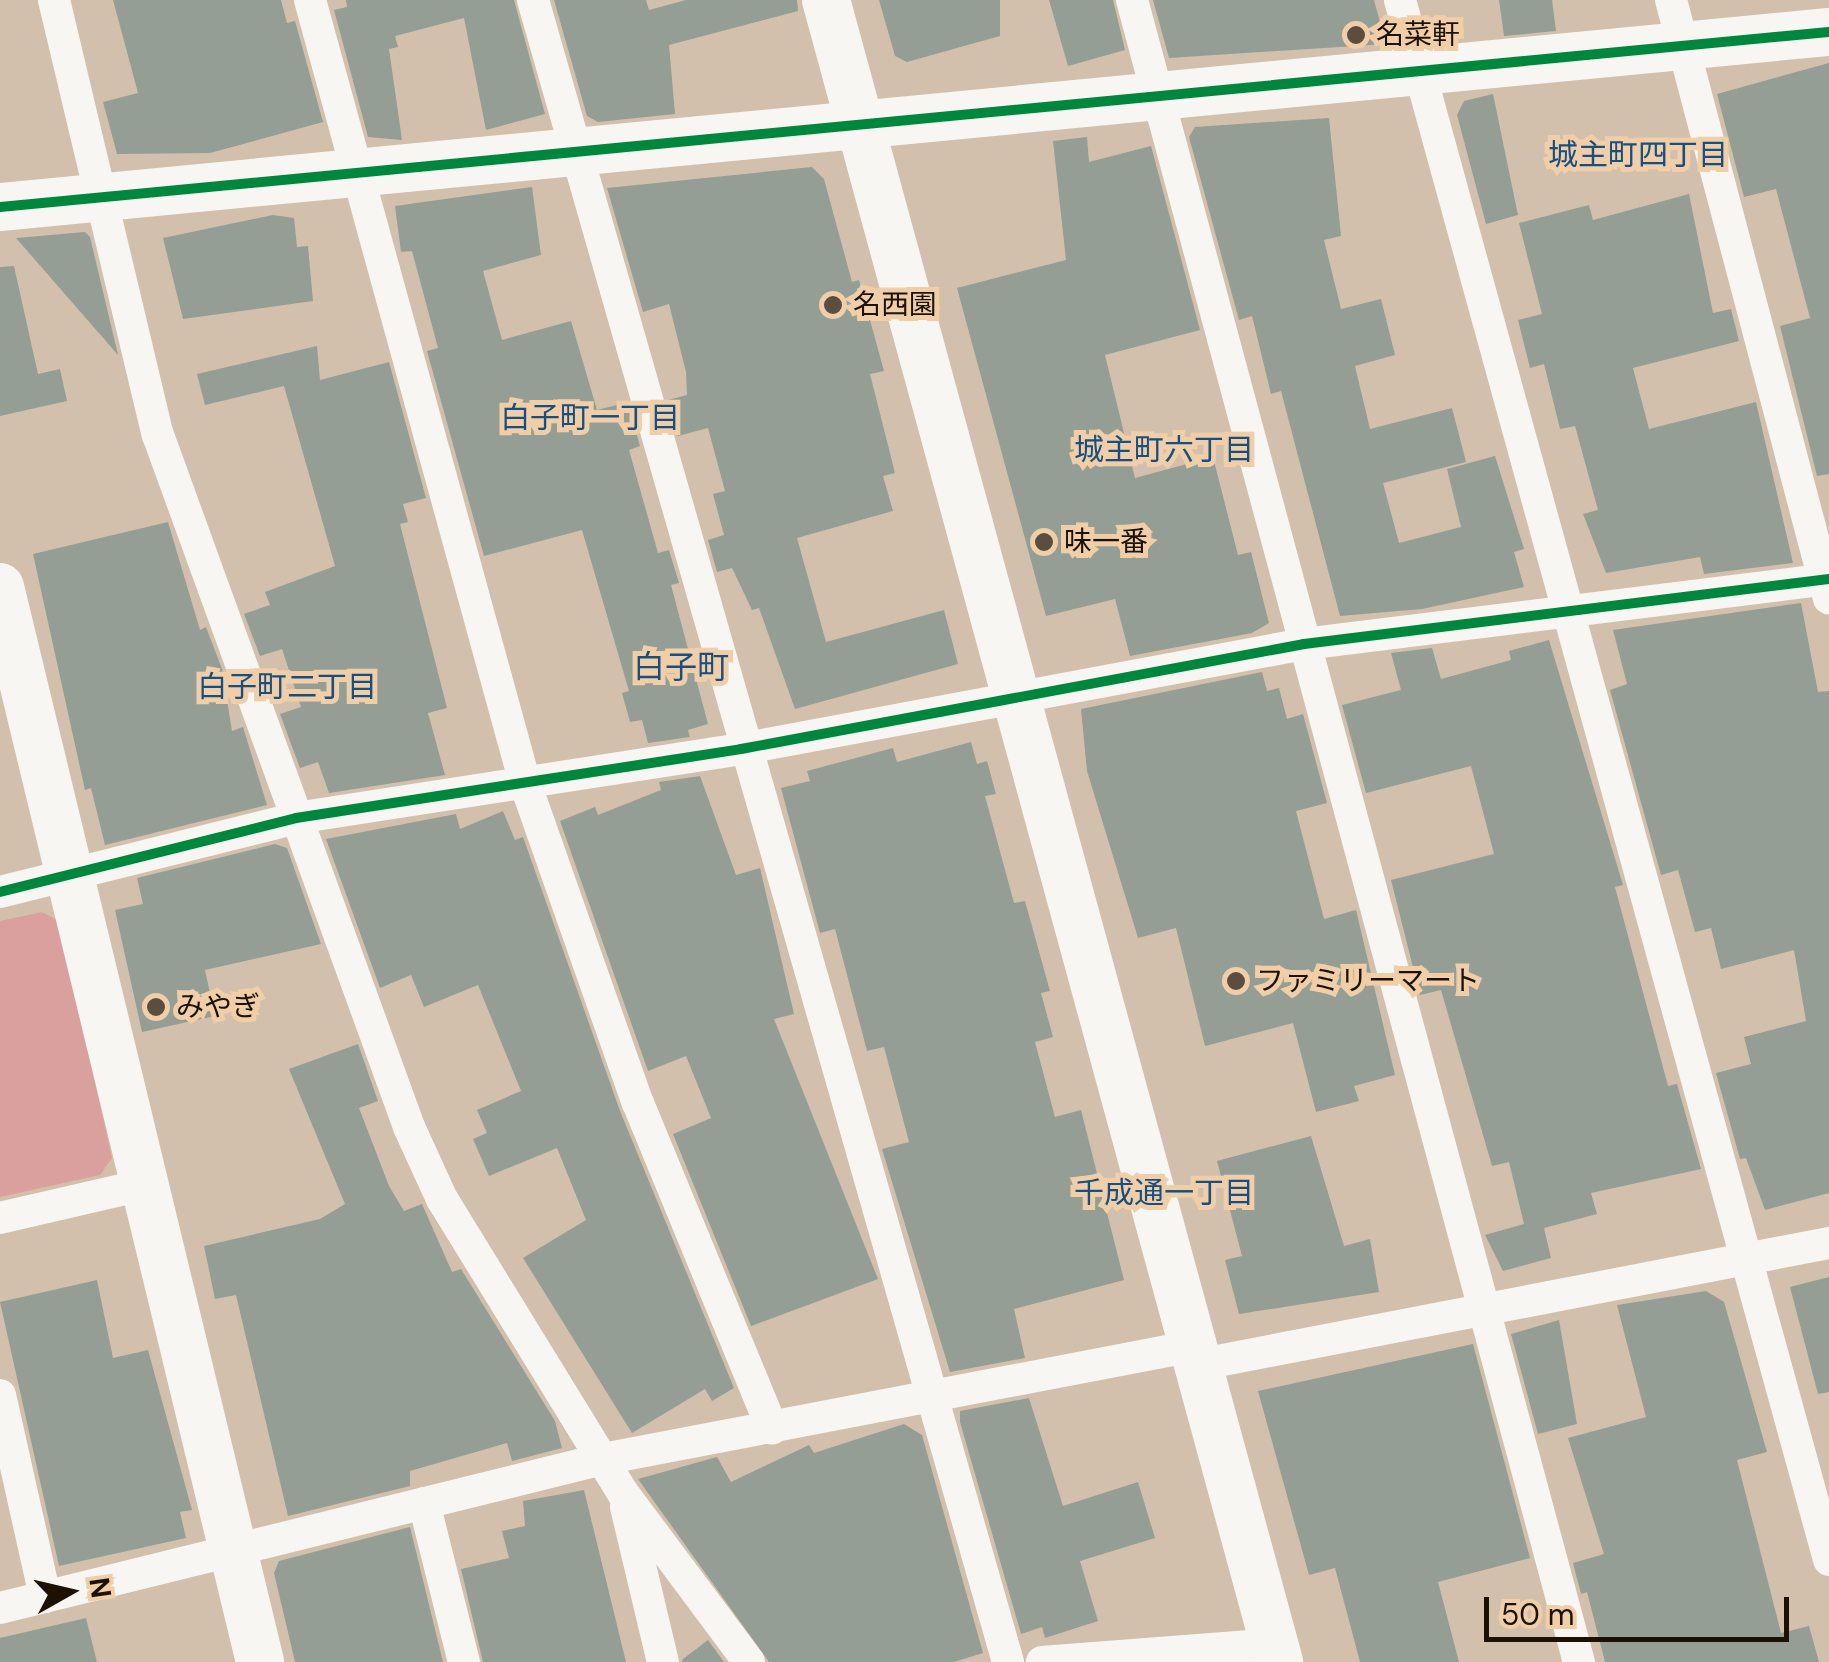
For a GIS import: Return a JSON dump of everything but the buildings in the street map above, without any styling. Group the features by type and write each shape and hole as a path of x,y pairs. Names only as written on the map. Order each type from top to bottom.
{"street":[{"path":"54,0 158,435 296,818 442,1199 623,1493 749,1662"},
{"path":"310,0 524,783 638,1103 772,1428"},
{"path":"533,0 741,749 1008,1662"},
{"path":"826,0 1277,1653 1042,1662"},
{"path":"1132,0 1579,1662"},
{"path":"1400,0 1750,1258 1829,1560"},
{"path":"0,892 296,818 741,749 1304,644 1568,608 1828,586 1671,0"},
{"path":"0,207 858,120 1158,96 1829,32"},
{"path":"0,588 73,874 260,1662"},
{"path":"0,1218 147,1184"},
{"path":"0,1608 603,1459 1482,1310 1829,1244"},
{"path":"0,1395 45,1597"},
{"path":"623,1493 663,1662"},
{"path":"424,1503 464,1662"}],"shaded area":[{"path":"42,912 59,921 112,1158 100,1175 0,1197 0,921"}],"cycle path":[{"path":"0,207 1829,32"},
{"path":"0,892 296,818 741,749 1304,644 1829,579"}],"place":[{"name":"名菜軒","path":"1356,35"},
{"name":"名西園","path":"833,305"},
{"name":"味一番","path":"1044,542"},
{"name":"ファミリーマート","path":"1236,981"},
{"name":"みやぎ","path":"156,1007"}],"district":[{"name":"城主町四丁目","path":"1638,155"},
{"name":"白子町一丁目","path":"590,418"},
{"name":"城主町六丁目","path":"1164,450"},
{"name":"白子町","path":"681,667"},
{"name":"白子町二丁目","path":"287,687"},
{"name":"千成通一丁目","path":"1164,1193"}]}
